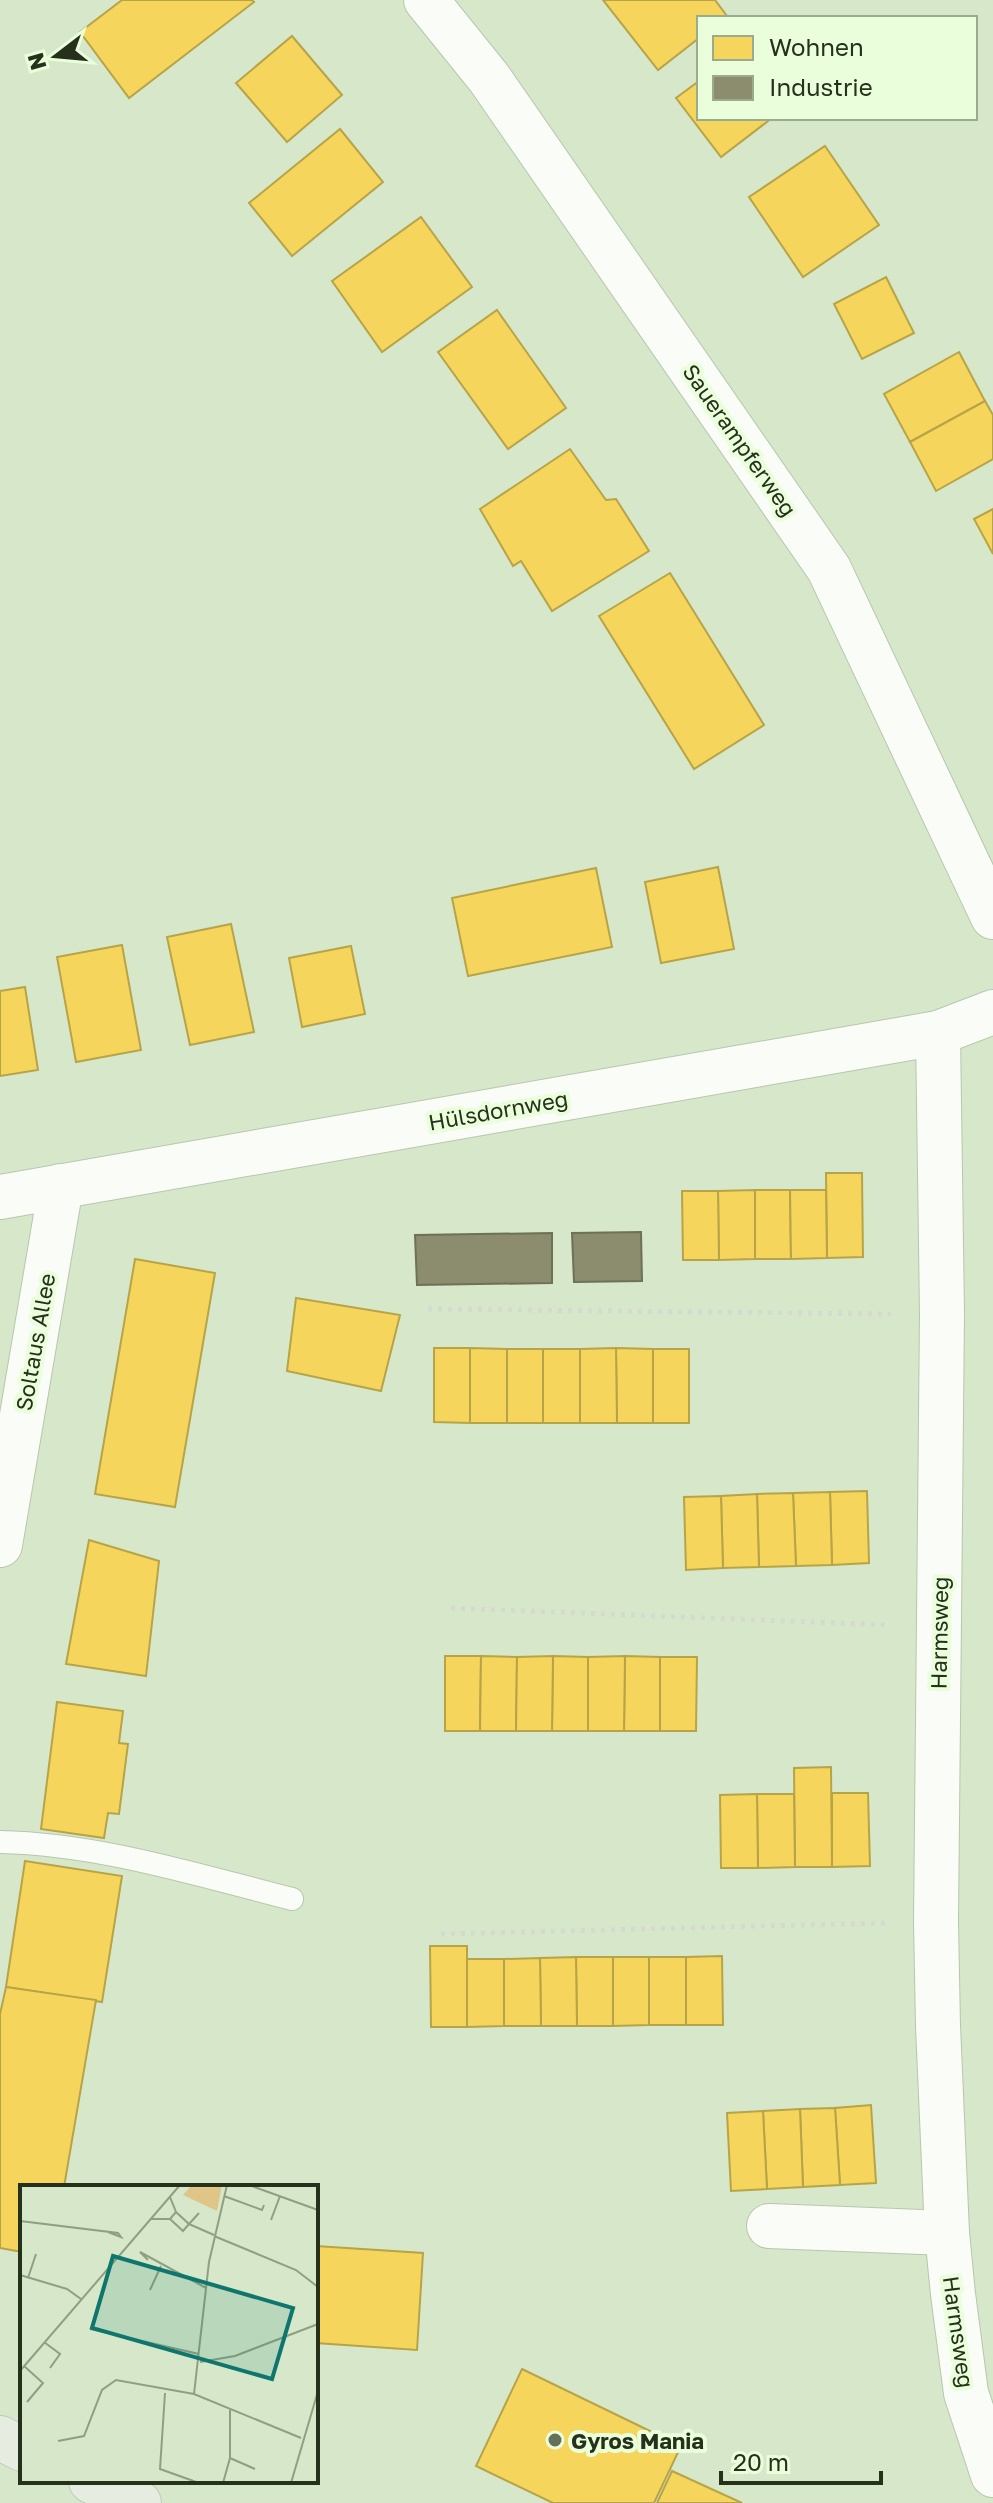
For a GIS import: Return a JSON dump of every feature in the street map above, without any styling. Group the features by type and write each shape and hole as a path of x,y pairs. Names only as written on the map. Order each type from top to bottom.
{"main road":[{"path":"0,2438 20,2448"},
{"path":"95,2483 139,2503"}],"street":[{"name":"Sauerampferweg","path":"426,0 489,78 829,569 993,917"},
{"name":"Hülsdornweg","path":"0,1197 938,1033 993,1012"},
{"name":"Harmsweg","path":"938,1033 942,1314 936,1922 947,2233 966,2393 993,2475"},
{"name":"Soltaus Allee","path":"0,1545 61,1186"},
{"path":"769,2226 947,2233"}],"lane":[{"path":"0,1842 27,1842 143,1861 292,1899"}],"path":[{"path":"428,1309 942,1314"},
{"path":"451,1608 939,1627"},
{"path":"441,1934 936,1922"}],"building: Wohnen":[{"path":"122,0 254,2 129,98 80,32"},
{"path":"603,0 715,0 727,16 697,16 697,40 658,70"},
{"path":"292,36 342,95 287,142 236,83"},
{"path":"697,82 697,120 769,120 721,157 676,98"},
{"path":"340,129 383,182 292,256 249,203"},
{"path":"825,146 879,225 803,277 749,197"},
{"path":"421,217 472,287 382,352 332,281"},
{"path":"886,277 914,333 862,359 834,304"},
{"path":"497,310 566,408 508,449 438,352"},
{"path":"959,352 985,401 910,442 884,394"},
{"path":"985,401 993,415 993,459 936,491 910,442"},
{"path":"570,449 606,500 616,499 649,551 552,611 521,561 513,566 480,509"},
{"path":"993,509 993,554 974,519"},
{"path":"670,573 764,725 694,769 599,616"},
{"path":"718,867 734,949 661,963 645,882"},
{"path":"596,868 612,947 468,976 452,898"},
{"path":"231,924 254,1032 190,1045 167,937"},
{"path":"122,945 141,1050 76,1062 57,957"},
{"path":"351,946 365,1014 302,1027 289,958"},
{"path":"25,987 38,1070 0,1076 0,991"},
{"path":"826,1173 862,1173 863,1257 827,1258"},
{"path":"755,1190 790,1190 791,1259 755,1259"},
{"path":"755,1190 755,1259 719,1260 718,1191"},
{"path":"790,1190 826,1190 827,1258 791,1259"},
{"path":"682,1191 718,1191 719,1260 683,1260"},
{"path":"135,1259 215,1273 175,1507 95,1494"},
{"path":"296,1298 400,1315 381,1391 287,1371"},
{"path":"434,1348 470,1348 470,1423 434,1422"},
{"path":"470,1348 507,1349 507,1423 470,1423"},
{"path":"616,1348 653,1349 653,1423 617,1423"},
{"path":"616,1348 617,1423 580,1423 580,1349"},
{"path":"507,1349 543,1349 543,1423 507,1423"},
{"path":"543,1349 580,1349 580,1423 543,1423"},
{"path":"653,1349 689,1349 689,1423 653,1423"},
{"path":"867,1491 869,1563 832,1565 830,1492"},
{"path":"830,1492 832,1565 796,1566 793,1493"},
{"path":"793,1493 796,1566 759,1567 757,1494"},
{"path":"757,1494 759,1567 723,1568 721,1496"},
{"path":"721,1496 723,1568 686,1570 684,1497"},
{"path":"89,1540 159,1561 146,1676 66,1664"},
{"path":"445,1656 481,1656 480,1731 445,1731"},
{"path":"481,1656 517,1657 516,1731 480,1731"},
{"path":"553,1656 588,1657 588,1731 552,1731"},
{"path":"553,1656 552,1731 516,1731 517,1657"},
{"path":"625,1656 660,1657 660,1731 624,1731"},
{"path":"625,1656 624,1731 588,1731 588,1657"},
{"path":"660,1657 697,1657 696,1731 660,1731"},
{"path":"57,1702 123,1711 119,1743 128,1744 119,1814 108,1813 104,1838 41,1829"},
{"path":"831,1767 832,1867 795,1867 794,1768"},
{"path":"832,1793 868,1793 870,1866 832,1867"},
{"path":"757,1794 794,1794 795,1867 758,1868"},
{"path":"757,1794 758,1868 721,1868 720,1795"},
{"path":"25,1861 122,1876 102,2002 6,1987"},
{"path":"430,1946 467,1946 467,2027 431,2027"},
{"path":"722,1956 723,2025 686,2025 686,1957"},
{"path":"576,1957 613,1957 613,2026 577,2026"},
{"path":"576,1957 577,2026 541,2026 540,1958"},
{"path":"613,1957 649,1957 649,2025 613,2026"},
{"path":"649,1957 686,1957 686,2025 649,2025"},
{"path":"540,1958 541,2026 504,2026 504,1959"},
{"path":"467,1959 504,1959 504,2026 467,2027"},
{"path":"6,1987 96,2000 64,2185 20,2185 20,2252 0,2248 0,2014"},
{"path":"871,2105 876,2183 840,2185 835,2108"},
{"path":"835,2108 840,2185 803,2187 800,2109"},
{"path":"800,2109 803,2187 767,2189 763,2111"},
{"path":"763,2111 767,2189 731,2191 727,2113"},
{"path":"318,2246 423,2253 417,2350 318,2343"},
{"path":"522,2369 681,2446 654,2503 553,2503 476,2466"},
{"path":"672,2471 742,2503 657,2503"}],"building: Industrie":[{"path":"641,1232 642,1281 574,1282 572,1233"},
{"path":"552,1233 552,1283 417,1285 415,1235"}],"place":[{"name":"Gyros Mania","path":"555,2440"}]}
